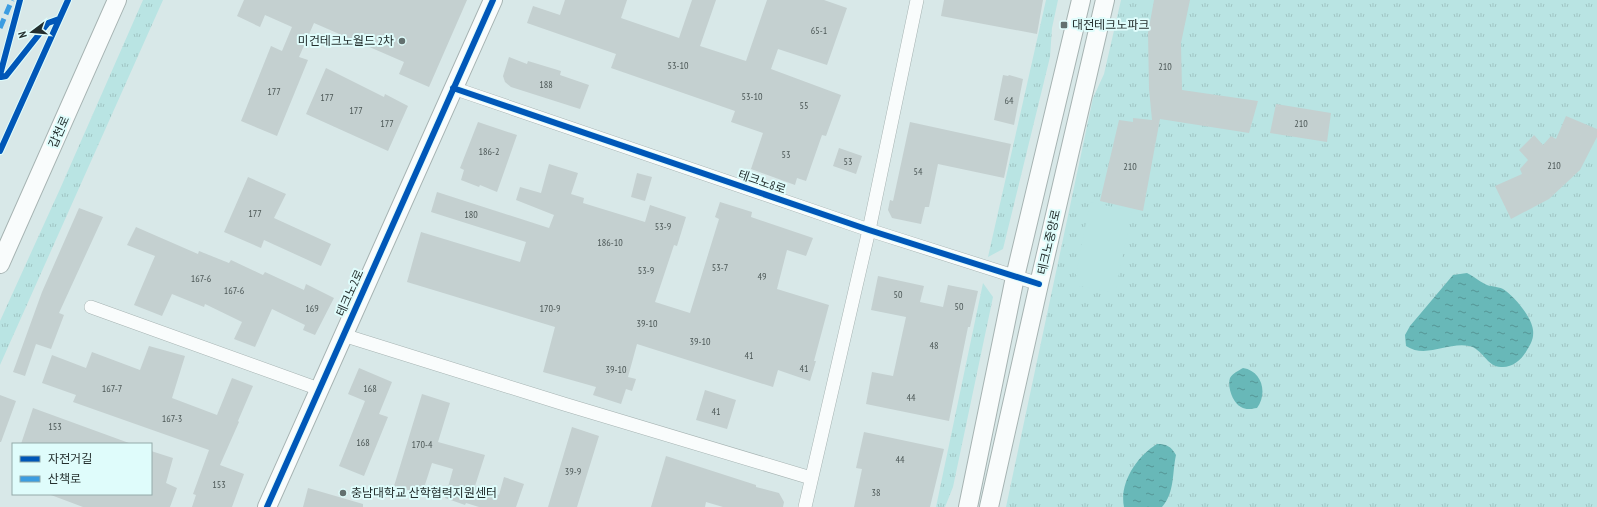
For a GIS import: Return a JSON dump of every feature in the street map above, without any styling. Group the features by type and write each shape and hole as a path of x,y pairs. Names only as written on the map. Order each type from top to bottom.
{"main road":[{"name":"갑천로","path":"0,264 117,0"},
{"name":"테크노2로","path":"267,507 493,0"},
{"name":"테크노중앙로","path":"968,507 1015,277 1081,0"},
{"name":"테크노중앙로","path":"989,507 1105,0"}],"street":[{"path":"804,507 868,230 917,0"},
{"name":"테크노8로","path":"453,88 868,230 1039,284"},
{"path":"91,307 319,389"},
{"name":"테크노2로","path":"343,335 564,404 811,478"}],"green space":[{"path":"143,0 163,0 0,365 0,321"},
{"path":"1046,0 1058,0 1052,28 1050,57 1003,249 988,257"},
{"path":"1121,0 1597,0 1597,507 1006,507 1093,98 1104,74"},
{"path":"1090,202 1132,211 1115,293 1074,285"},
{"path":"983,283 993,297 953,487 945,507 936,507"}],"water":[{"path":"1467,273 1487,285 1501,288 1507,292 1517,301 1526,313 1532,325 1532,341 1522,357 1513,365 1505,367 1496,366 1488,361 1474,347 1469,346 1461,345 1421,351 1414,350 1406,346 1405,335 1410,326 1453,275"},
{"path":"1243,368 1255,373 1259,378 1262,396 1257,408 1247,409 1241,407 1235,402 1231,394 1229,386 1230,378 1234,373"},
{"path":"1157,444 1168,446 1176,455 1171,489 1166,501 1162,507 1124,507 1124,489 1131,471 1136,463"}],"building":[{"name":"미건테크노월드 2차","path":"244,0 467,0 429,87 399,74 404,62 314,23 299,57 308,60 277,136 241,121 271,46 282,51 292,27 265,15 260,27 237,16"},
{"path":"565,0 627,0 621,18 679,38 692,0 716,0 700,46 746,61 767,0 824,0 847,8 827,65 778,49 771,69 841,95 826,136 822,135 806,181 797,178 795,185 751,169 763,133 731,122 735,111 611,68 616,54 527,23 533,6 560,15"},
{"path":"944,0 1043,0 1037,34 941,16"},
{"path":"1154,0 1190,0 1181,43 1182,90 1258,101 1249,133 1160,119 1143,211 1100,201 1119,120 1133,122 1133,118 1152,120 1149,89 1148,33"},
{"path":"509,57 527,64 528,61 561,71 560,75 589,85 580,109 511,87 505,82 503,76"},
{"path":"326,68 384,97 385,94 408,106 388,151 306,114"},
{"path":"1003,75 1023,79 1014,125 994,120"},
{"path":"1276,104 1331,113 1327,142 1270,133"},
{"path":"1566,116 1597,129 1597,137 1580,170 1549,199 1511,219 1495,186 1522,174 1520,169 1528,160 1519,150 1534,135 1543,145 1551,136 1556,139"},
{"path":"478,122 517,135 497,192 480,185 479,187 461,180 464,170 460,168"},
{"path":"910,122 1011,144 1004,178 938,164 929,207 925,207 921,224 892,218 888,210 890,200 893,201"},
{"path":"839,148 862,156 856,174 833,166"},
{"path":"549,164 578,173 571,194 584,198 583,203 645,222 650,205 686,217 677,246 674,245 655,302 690,313 719,219 715,217 720,202 752,212 751,217 813,238 806,256 787,250 777,289 829,305 810,381 778,370 773,387 637,344 628,377 636,379 632,391 626,389 621,404 593,395 596,387 543,372 555,327 407,282 421,232 520,262 526,242 431,212 437,192 549,228 554,215 516,200 520,187 541,193"},
{"path":"637,173 652,177 645,201 631,197"},
{"path":"248,177 286,194 274,218 331,244 321,266 264,240 261,248 224,232"},
{"path":"79,208 103,217 59,313 64,315 51,349 36,344 25,376 13,372 42,292"},
{"path":"136,227 198,254 199,251 229,263 231,260 263,275 265,272 304,290 306,284 334,298 315,335 303,330 305,325 272,309 255,347 234,339 242,322 205,304 204,307 172,294 162,316 134,305 155,256 127,245"},
{"path":"878,276 924,286 920,302 943,307 948,285 978,291 970,327 968,327 949,421 866,404 872,372 893,376 906,317 871,310"},
{"path":"149,346 185,356 172,398 217,415 232,378 253,386 220,465 244,474 232,507 192,507 196,495 193,494 209,450 73,402 76,395 42,383 52,355 86,368 92,352 140,370"},
{"path":"359,368 392,382 379,414 388,417 364,476 339,466 365,401 348,394"},
{"path":"705,390 736,400 727,429 696,420"},
{"path":"422,394 450,403 438,442 485,455 475,486 499,495 504,477 524,484 516,507 479,507 466,503 465,505 445,498 453,469 432,463 422,494 394,486"},
{"path":"0,395 16,401 1,442 0,442"},
{"path":"33,408 129,443 21,443"},
{"path":"572,427 599,436 577,507 548,507"},
{"path":"864,432 944,449 930,507 854,507 862,469 856,468"},
{"path":"152,451 173,458 166,483 177,488 170,507 83,507 51,495 152,495"},
{"path":"666,456 756,485 756,487 779,493 784,502 783,507 723,507 706,502 705,507 651,507"},
{"path":"308,488 363,504 363,507 303,507"}],"marked path":[{"path":"0,28 12,0"}],"cycle path":[{"path":"0,75 20,0"},
{"path":"0,151 68,0"},
{"path":"267,507 493,0"},
{"path":"0,75 1,77 6,76 48,23 59,19"},
{"path":"453,88 869,230 1039,284"}],"place":[{"name":"대전테크노파크","path":"1064,25"},
{"name":"미건테크노월드 2차","path":"402,41"},
{"name":"충남대학교 산학협력지원센터","path":"343,493"}]}
